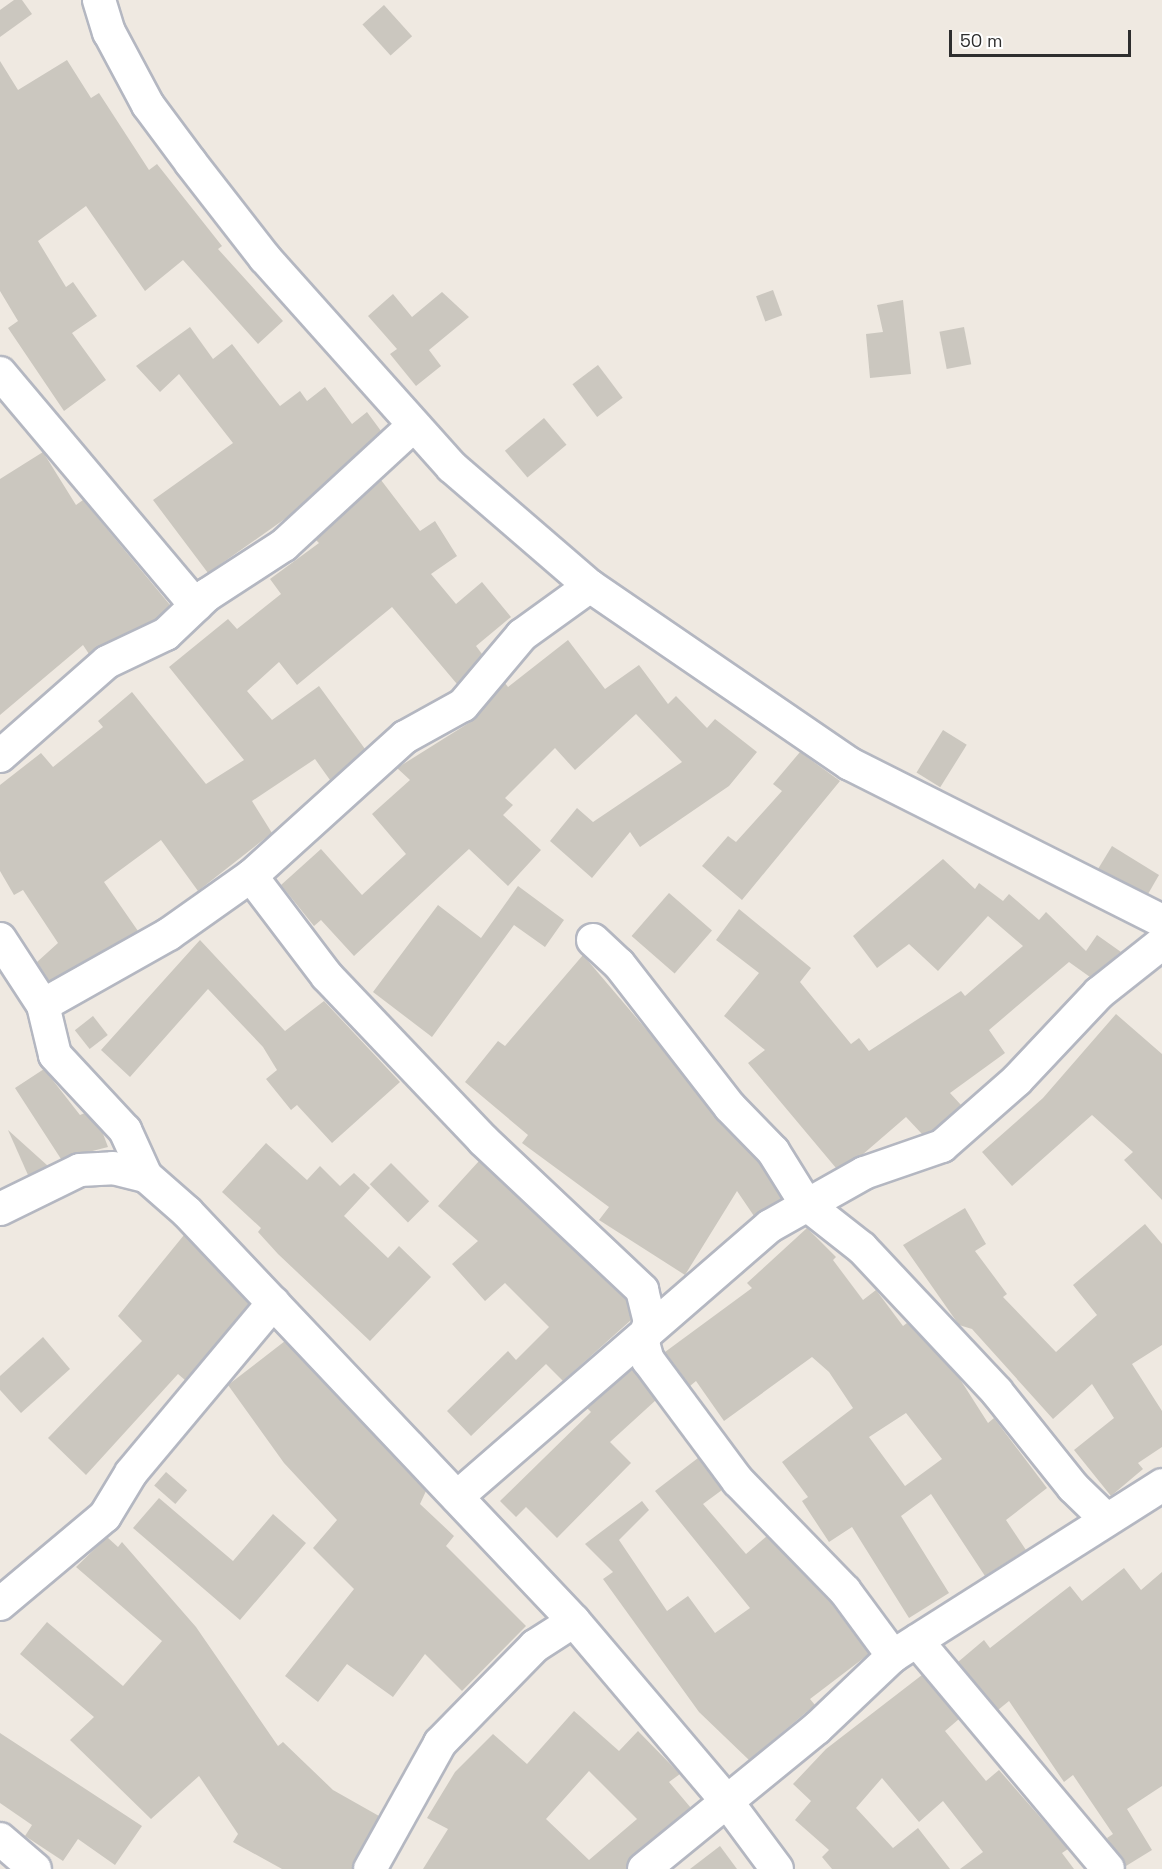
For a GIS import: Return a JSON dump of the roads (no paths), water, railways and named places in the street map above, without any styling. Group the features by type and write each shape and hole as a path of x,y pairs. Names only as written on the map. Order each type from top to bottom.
{"street":[{"path":"99,0 109,32 148,105 265,258 412,427 590,586 850,764 1162,921"},
{"path":"0,373 196,606"},
{"path":"0,756 100,668 159,639 196,606 284,545 412,427"},
{"path":"43,1005 169,934 251,876 405,737 463,705 522,635 590,586"},
{"path":"251,876 327,976 483,1140 642,1290 648,1327 643,1343 648,1360 738,1481 905,1649 1108,1869"},
{"path":"0,939 43,1005 56,1055 125,1130 146,1176 273,1303 574,1621 725,1799 777,1869"},
{"path":"593,940 620,964 730,1107 773,1151 806,1204 870,1256 1107,1520"},
{"path":"457,1497 648,1327 710,1282 770,1226 864,1173 942,1146 1017,1080 1099,993 1162,943"},
{"path":"4,1201 80,1170 113,1168 146,1176"},
{"path":"0,1604 105,1516 131,1473 273,1303"},
{"path":"644,1869 725,1799 764,1773 905,1649 1162,1485"},
{"path":"370,1869 440,1743 535,1646 574,1621"},
{"path":"0,1839 35,1869"}]}
